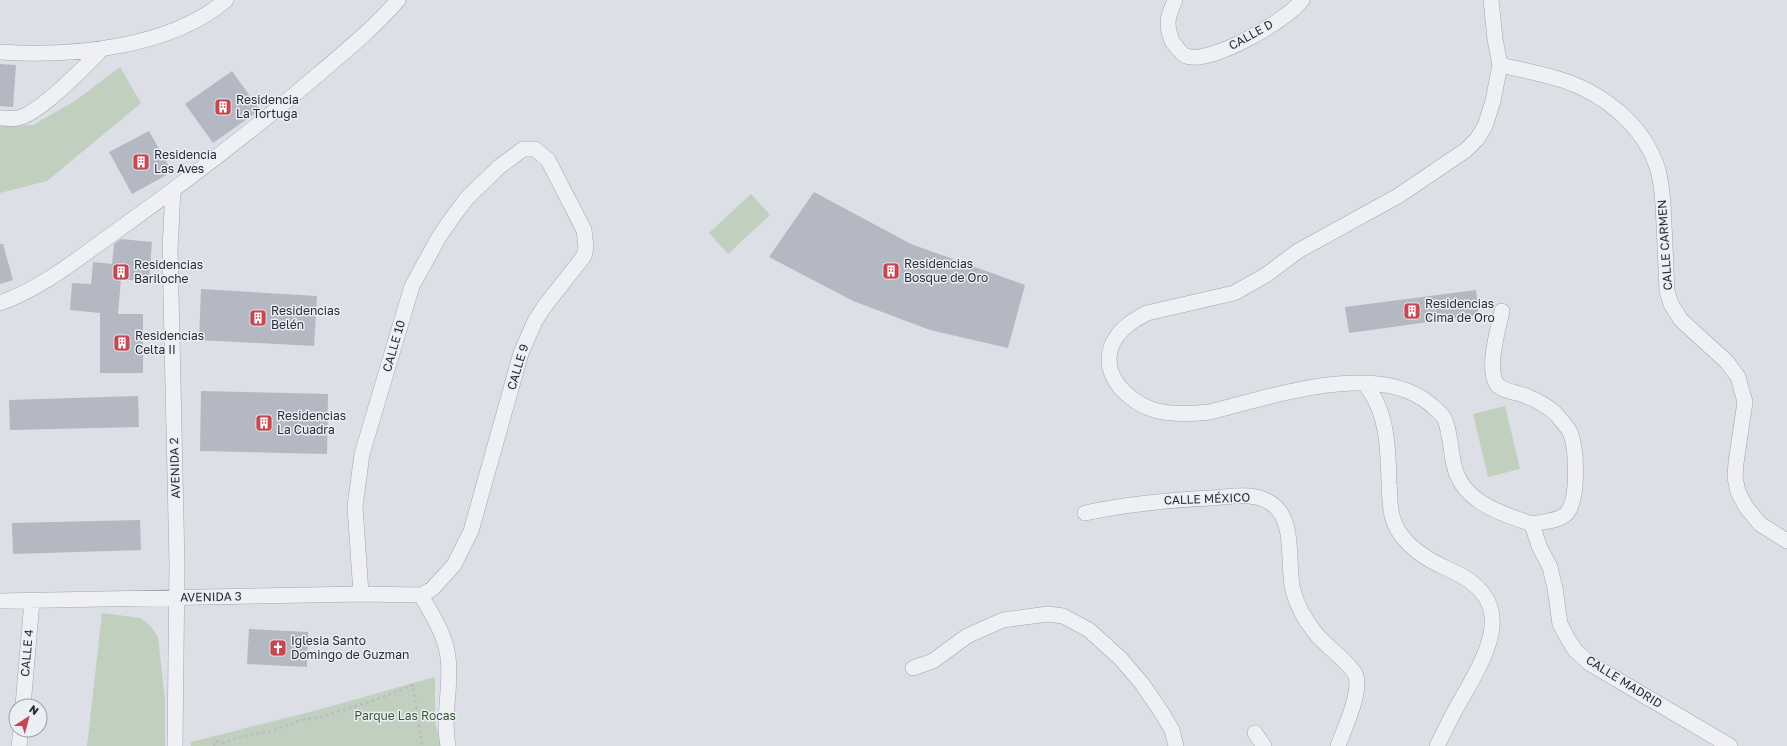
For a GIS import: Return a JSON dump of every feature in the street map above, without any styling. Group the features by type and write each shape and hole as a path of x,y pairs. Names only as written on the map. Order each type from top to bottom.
{"street":[{"path":"0,52 63,54 103,48 162,35 186,25 218,7 226,0"},
{"path":"0,303 31,289 64,268 173,190 294,95 376,24 398,0"},
{"name":"CALLE D","path":"1175,0 1168,17 1168,30 1174,44 1186,56 1198,58 1236,46 1290,13 1302,0"},
{"path":"1491,0 1495,39 1500,64 1493,101 1485,126 1477,139 1466,150 1398,196 1298,251 1266,275 1234,293 1154,311 1135,319 1117,336 1109,357 1109,369 1121,389 1141,404 1164,412 1192,414 1210,412 1325,385 1350,382 1408,390 1421,397 1435,408 1445,420 1458,480 1469,494 1484,505 1508,516 1532,524 1565,516 1571,508 1575,496 1575,464 1570,433 1553,411 1525,395 1497,385 1493,375 1494,356 1502,311"},
{"path":"0,118 19,118 33,111 66,85 103,48"},
{"name":"CALLE CARMEN","path":"1500,64 1565,81 1583,89 1628,120 1640,133 1648,145 1658,170 1662,196 1667,291 1671,304 1681,320 1728,362 1738,377 1745,402 1736,463 1735,477 1738,492 1746,507 1760,524 1787,541"},
{"name":"CALLE 10","path":"361,594 357,559 356,506 362,454 412,286 439,237 467,198 499,167 524,149 535,149"},
{"name":"CALLE 9","path":"421,595 432,588 454,564 465,546 477,514 521,353 527,337 544,307 584,256 586,247 584,230 548,160 535,149"},
{"name":"AVENIDA 2","path":"173,190 170,249 177,565 175,746"},
{"path":"1364,383 1371,392 1377,404 1387,436 1391,512 1394,523 1406,540 1428,560 1456,572 1477,586 1490,607 1493,631 1483,660 1437,746"},
{"name":"CALLE MÉXICO","path":"1085,513 1120,505 1162,501 1250,496 1268,501 1282,515 1288,529 1293,589 1299,606 1308,623 1317,635 1347,664 1356,676 1356,690 1338,746"},
{"name":"CALLE MADRID","path":"1532,524 1539,546 1550,567 1555,588 1560,624 1576,650 1589,663 1730,746"},
{"name":"AVENIDA 3","path":"0,601 361,594 421,595"},
{"path":"421,595 439,628 448,657 448,694 445,714 445,732 448,746"},
{"name":"CALLE 4","path":"24,698 32,601"},
{"path":"913,668 933,661 967,636 1003,620 1048,614 1063,616 1088,630 1121,659 1143,685 1162,713 1172,730 1176,746"},
{"path":"1256,733 1264,746"}],"path":[{"path":"214,746 215,741 224,743 243,736 269,732 299,721 327,715 366,703 413,685 422,746"}],"green space":[{"path":"120,67 141,103 47,181 0,193 0,126 33,125 75,101"},
{"path":"751,194 770,215 728,254 709,233"},
{"path":"1505,406 1520,469 1488,477 1473,414"},
{"path":"102,613 141,618 152,628 158,637 165,700 165,746 87,746"},
{"name":"Parque Las Rocas","path":"435,677 435,722 441,746 191,746 191,742 314,711"}],"building":[{"path":"0,64 16,65 13,107 0,106"},
{"name":"Residencia La Tortuga","path":"232,71 260,110 213,143 185,104"},
{"name":"Residencia Las Aves","path":"149,131 172,172 132,194 109,152"},
{"name":"Residencias Bosque de Oro","path":"814,192 911,244 1025,285 1008,348 930,330 853,301 769,257"},
{"path":"121,239 152,242 149,282 121,279 118,314 143,314 143,373 100,373 100,313 70,310 72,283 91,284 93,262 112,264 114,244"},
{"path":"0,244 3,244 13,280 0,284"},
{"name":"Residencias Belén","path":"201,289 317,296 314,346 199,340"},
{"name":"Residencias Cima de Oro","path":"1476,290 1479,315 1349,333 1345,307"},
{"name":"Residencias La Cuadra","path":"201,391 328,394 327,454 200,451"},
{"path":"138,396 139,427 10,430 9,400"},
{"path":"140,520 141,550 13,554 12,523"},
{"name":"Iglesia Santo Domingo de Guzman","path":"249,629 308,632 307,667 247,664"}],"place":[{"name":"Residencia La Tortuga","path":"223,107"},
{"name":"Residencia Las Aves","path":"141,162"},
{"name":"Residencias Bosque de Oro","path":"891,271"},
{"name":"Residencias Bariloche","path":"121,272"},
{"name":"Residencias Cima de Oro","path":"1412,311"},
{"name":"Residencias Belén","path":"258,318"},
{"name":"Residencias Celta II","path":"122,343"},
{"name":"Residencias La Cuadra","path":"264,423"},
{"name":"Iglesia Santo Domingo de Guzman","path":"278,648"}]}
